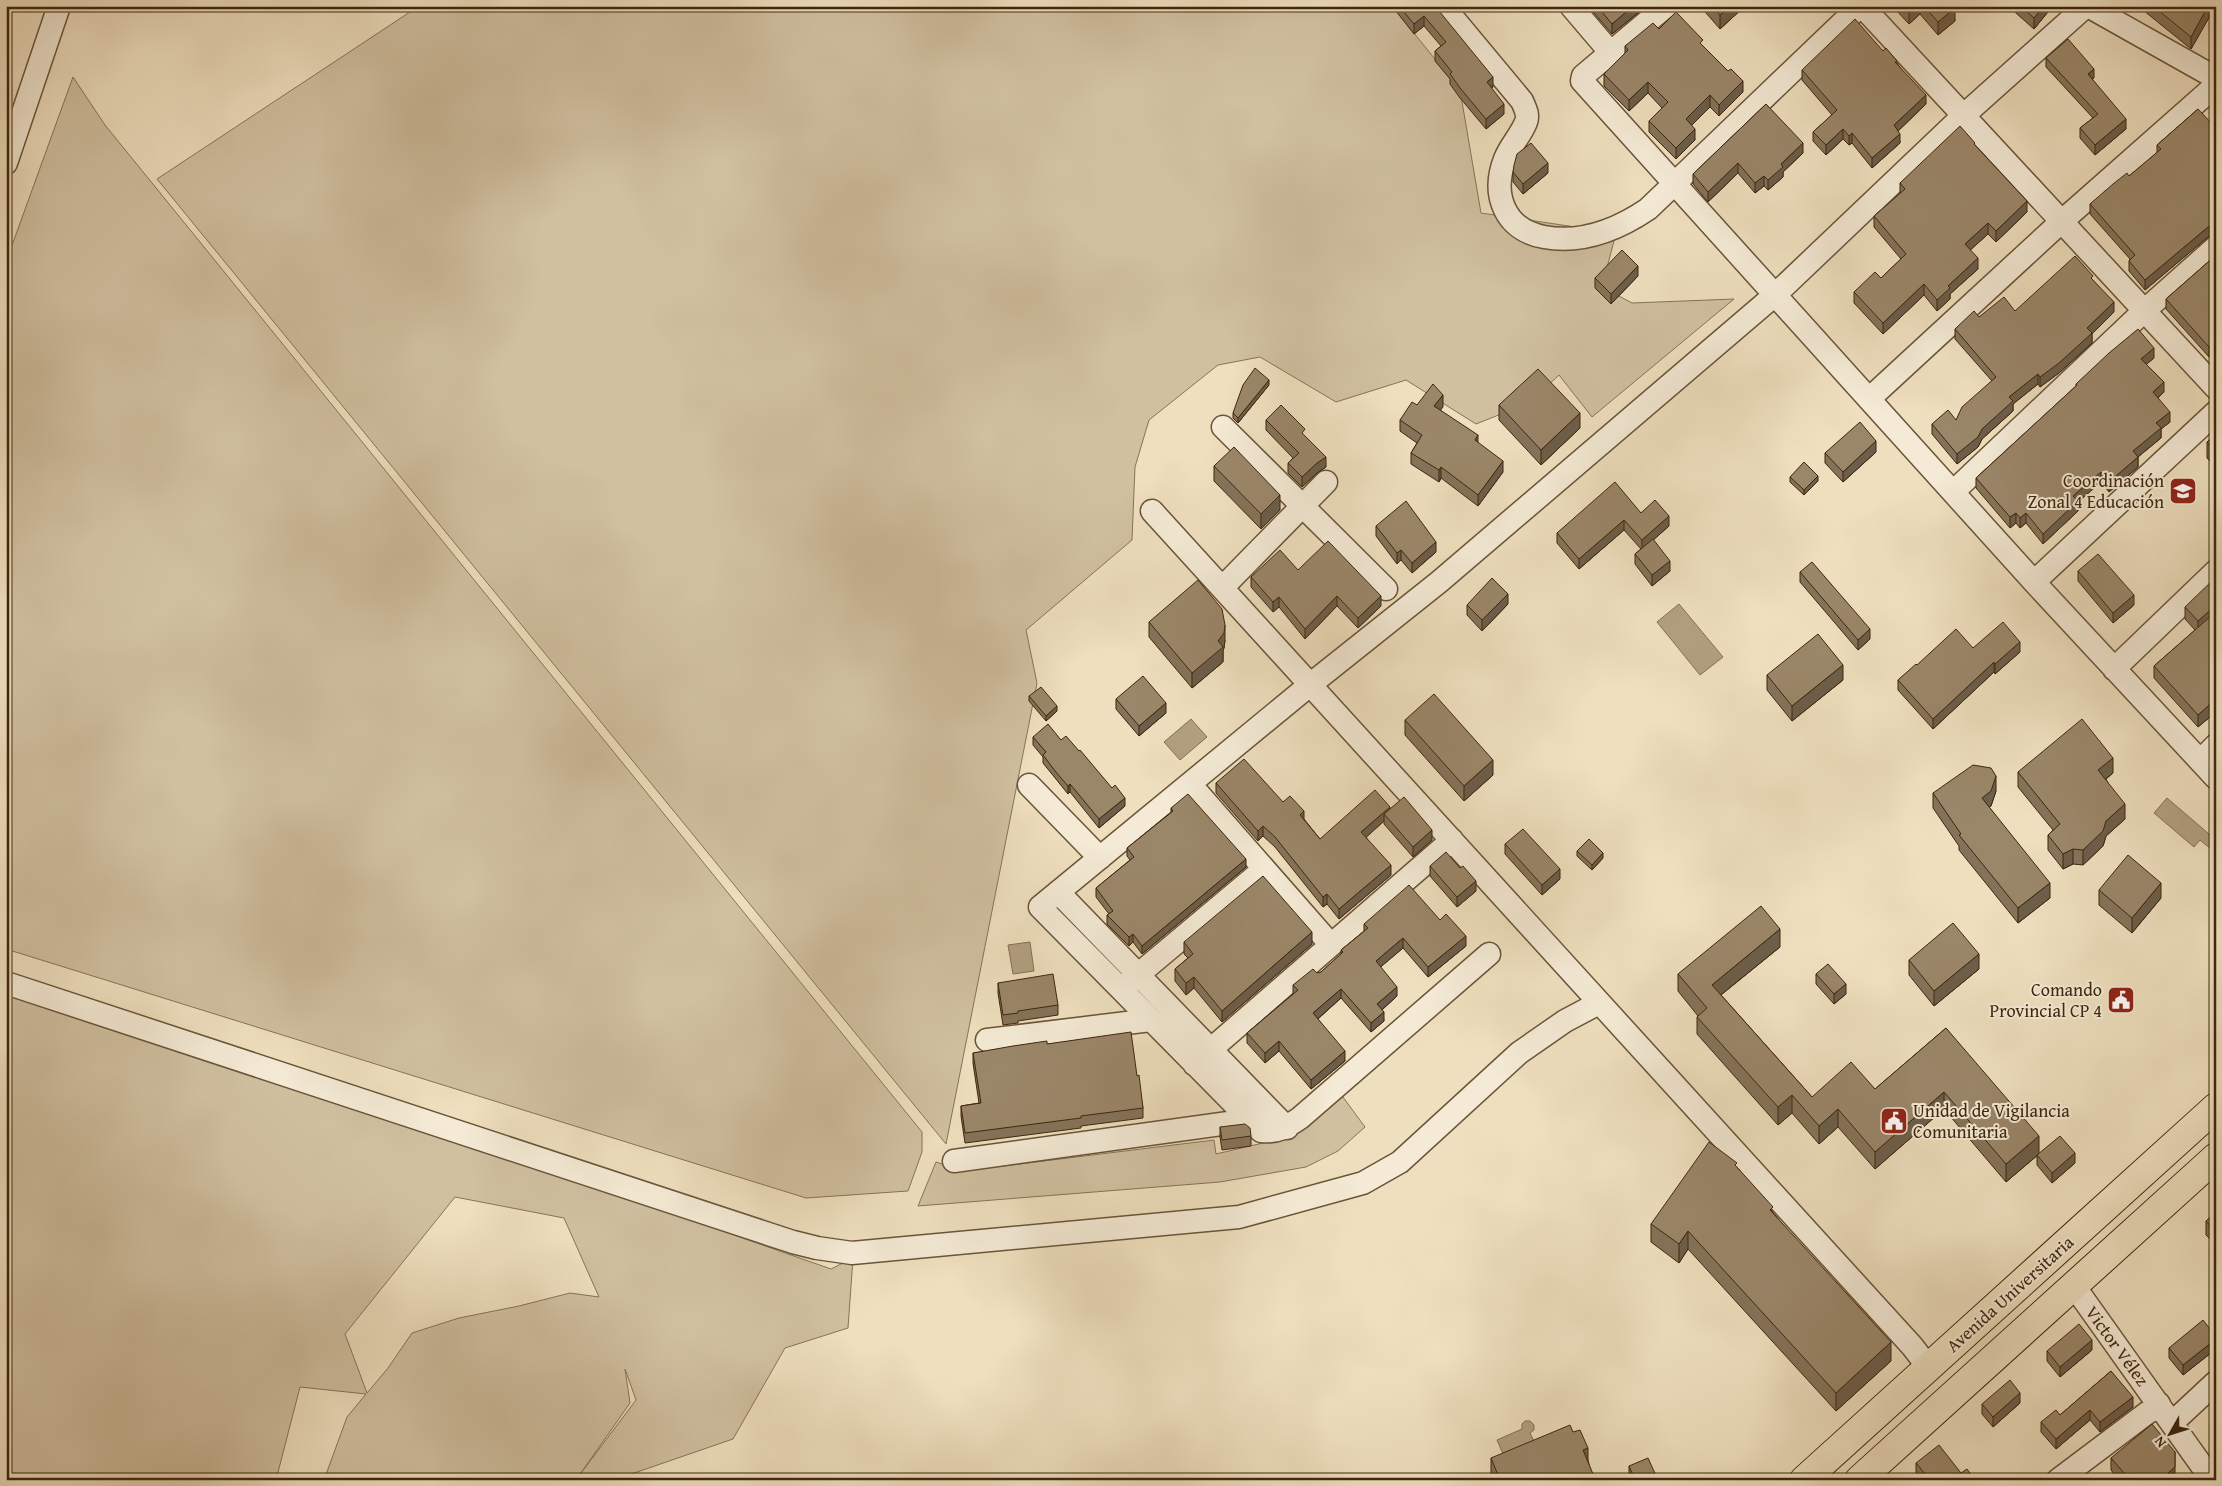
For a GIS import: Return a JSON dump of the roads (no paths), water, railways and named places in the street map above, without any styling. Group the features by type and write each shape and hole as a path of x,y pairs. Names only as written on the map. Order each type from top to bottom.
{"main road":[{"name":"Avenida Universitaria","path":"1804,1480 2216,1107"},
{"path":"2196,1126 2216,1150"},
{"name":"Avenida Universitaria","path":"1859,1480 2216,1157"}],"street":[{"path":"6,163 59,6"},
{"path":"1443,6 1522,100 1527,112 1526,122 1504,159 1499,192 1504,211 1516,225 1530,234 1553,239 1572,240 1624,225 1648,209 1861,6 2216,388"},
{"path":"1570,6 1611,53"},
{"path":"1666,6 1583,76 1582,81 2114,669 2208,753 2216,778"},
{"path":"1489,954 1287,1128 1272,1132 1261,1131 1040,907 1311,684 1439,582 1776,294 1963,116 2087,6 2216,78"},
{"path":"1869,399 2061,222 2216,85"},
{"path":"1953,492 2144,311 2216,247"},
{"path":"2034,582 2216,412"},
{"path":"1223,427 1386,589"},
{"path":"1222,588 1326,482"},
{"path":"1152,511 1570,968 1912,1346 1929,1368"},
{"path":"2114,669 2216,571"},
{"path":"1190,784 1331,945"},
{"path":"1029,785 1100,858"},
{"path":"1194,1064 1452,840"},
{"path":"1121,989 1264,869"},
{"path":"1058,892 1287,1128"},
{"path":"6,983 793,1242 852,1253 1239,1217 1363,1183 1400,1162 1519,1053 1596,998"},
{"path":"988,1040 1151,1020"},
{"path":"954,1160 1250,1120"},
{"name":"Victor Vélez","path":"2074,1286 2212,1480"},
{"path":"2172,1423 2216,1382"},
{"path":"2058,1480 2159,1404"}],"place":[{"name":"Coordinación Zonal 4 Educación","path":"2183,491"},
{"name":"Comando Provincial CP 4","path":"2121,1000"},
{"name":"Unidad de Vigilancia Comunitaria","path":"1894,1121"}]}
